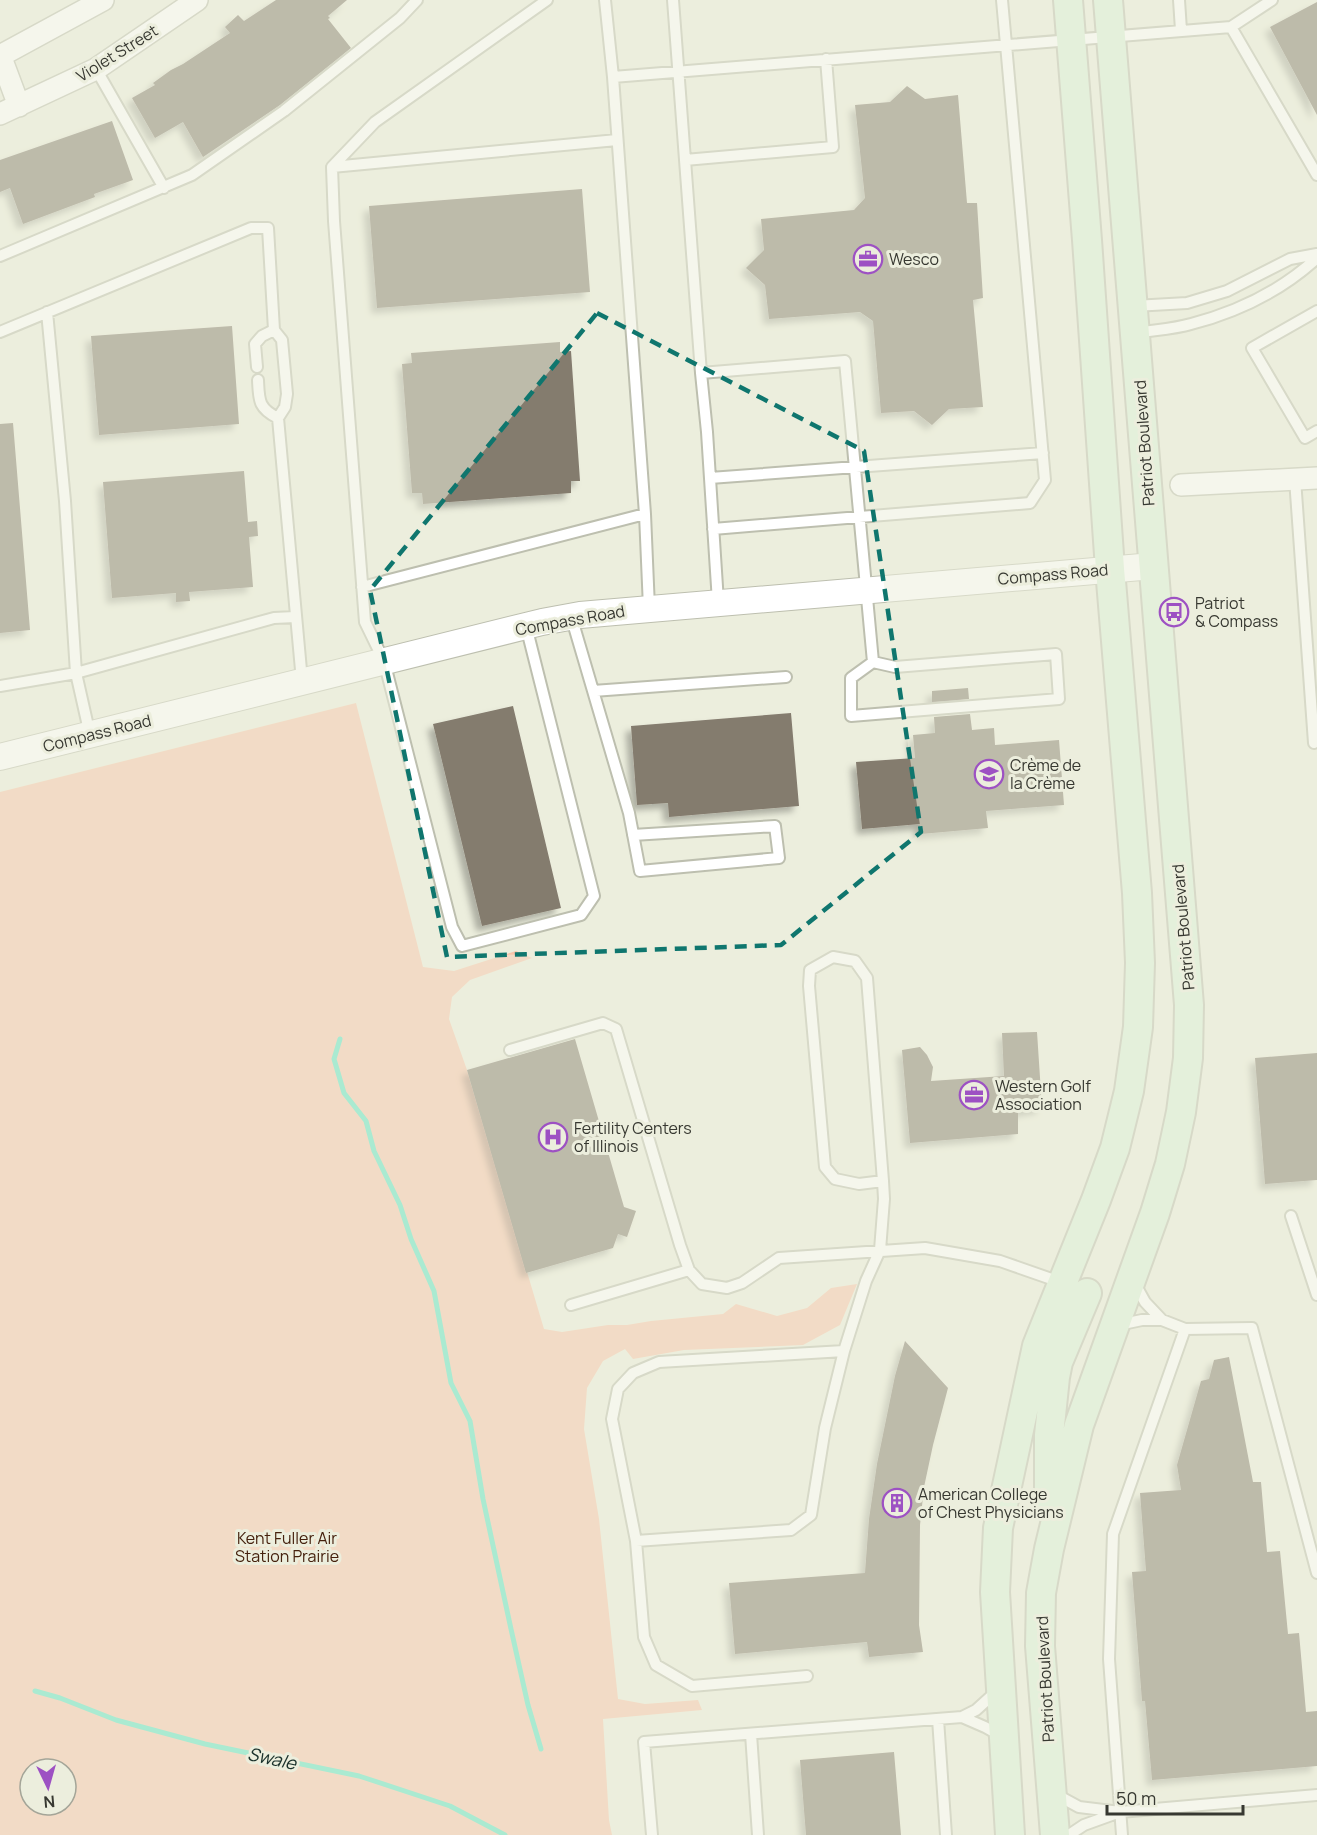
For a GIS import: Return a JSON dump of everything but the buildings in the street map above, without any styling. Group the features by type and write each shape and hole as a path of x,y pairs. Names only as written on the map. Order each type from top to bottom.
{"main road":[{"path":"1049,1549 1049,1435 1055,1377 1096,1200 1115,1148 1129,1091 1138,1027 1140,963 1137,893 1110,569 1068,0"},
{"name":"Patriot Boulevard","path":"1056,1835 1040,1646 1041,1593 1049,1549 1079,1425 1155,1213 1170,1164 1181,1112 1189,1005 1183,905 1172,809 1108,0"},
{"path":"1075,1288 1112,1288 1132,1278"},
{"path":"1010,1835 1001,1687 997,1657 995,1592 998,1527 1037,1346 1075,1288"}],"street":[{"path":"10,110 0,56 103,0"},
{"name":"Violet Street","path":"10,110 96,69 197,0"},
{"path":"1181,484 1317,478"},
{"name":"Compass Road","path":"0,757 571,616 1153,566"}],"lane":[{"path":"0,256 192,175 284,111 400,18 417,0"},
{"path":"526,626 594,896 581,915 462,946 452,927 384,661 365,622 332,167 375,122 547,0"},
{"path":"605,0 645,514 649,608"},
{"path":"673,0 718,602"},
{"path":"713,530 1030,503 1045,480 1002,0"},
{"path":"1179,0 1180,30"},
{"path":"612,77 1231,27 1272,0"},
{"path":"1231,27 1317,175"},
{"path":"685,160 833,147 826,59"},
{"path":"96,69 164,188"},
{"path":"332,167 617,140"},
{"path":"0,332 251,228 268,228 274,330 282,340 287,394 285,407 278,418 302,682"},
{"path":"1135,320 1190,325 1235,310 1299,274 1317,256"},
{"path":"1135,320 1227,291 1290,259 1317,256"},
{"path":"1317,311 1252,348 1305,438 1317,431"},
{"path":"47,312 65,501 76,673 90,735"},
{"path":"257,367 255,344 262,336 274,330"},
{"path":"701,373 845,361 873,662"},
{"path":"258,380 260,402 267,412 278,418"},
{"path":"710,478 1042,453"},
{"path":"1295,479 1314,743"},
{"path":"362,587 645,514"},
{"path":"571,616 629,813 633,835 640,871 779,858 775,826 633,835"},
{"path":"0,686 76,673 274,618 295,617"},
{"path":"1056,654 1059,699 851,716 851,678 873,662 896,667 1056,654"},
{"path":"593,691 786,677"},
{"path":"636,1541 791,1530 811,1515 825,1428 844,1351 866,1281 880,1250 884,1199 883,1181 867,978 855,961 833,957 810,970 809,986 825,1167 835,1179 859,1184 883,1181"},
{"path":"510,1050 603,1023 616,1029 680,1245 689,1270 702,1284 727,1288 742,1283 779,1258 925,1248 989,1259 1075,1288"},
{"path":"1291,1216 1317,1295"},
{"path":"571,1305 689,1270"},
{"path":"1132,1278 1145,1302 1162,1320"},
{"path":"1115,1325 1142,1320 1162,1320 1185,1329 1252,1328 1317,1573"},
{"path":"1122,1835 1109,1659 1113,1534 1185,1329"},
{"path":"807,1676 693,1686 656,1665 644,1636 636,1541 612,1419 618,1389 633,1373 659,1362 844,1351"},
{"path":"652,1835 645,1742 962,1717 976,1710 1001,1687"},
{"path":"962,1717 986,1726 1004,1738"},
{"path":"938,1719 946,1835"},
{"path":"751,1734 758,1835"},
{"path":"1051,1792 1079,1807 1120,1812 1317,1795"},
{"path":"1069,1835 1084,1825 1120,1812"}],"highlighted area":[{"path":"597,313 864,451 921,832 781,945 447,957 370,590"}],"green space":[{"name":"Kent Fuller Air Station Prairie","path":"356,703 423,967 454,971 516,951 532,958 470,980 452,997 449,1019 467,1070 544,1329 562,1332 608,1325 627,1325 723,1314 736,1304 777,1316 807,1308 831,1288 857,1284 840,1325 803,1345 684,1350 633,1359 625,1349 603,1361 587,1388 584,1429 599,1519 618,1699 645,1704 698,1700 702,1710 603,1719 609,1820 612,1835 0,1835 0,792"}],"waterway":[{"path":"340,1039 334,1059 344,1093 366,1121 374,1151 400,1205 411,1239 434,1291 451,1383 470,1421 483,1499 511,1629 528,1705 541,1749"},
{"name":"Swale","path":"35,1691 60,1698 116,1720 205,1744 359,1776 450,1806 505,1835"}],"place":[{"name":"Wesco","path":"868,259"},
{"name":"Patriot & Compass","path":"1174,612"},
{"name":"Crème de la Crème","path":"989,774"},
{"name":"Western Golf Association","path":"974,1095"},
{"name":"Fertility Centers of Illinois","path":"553,1137"},
{"name":"American College of Chest Physicians","path":"897,1503"}]}
